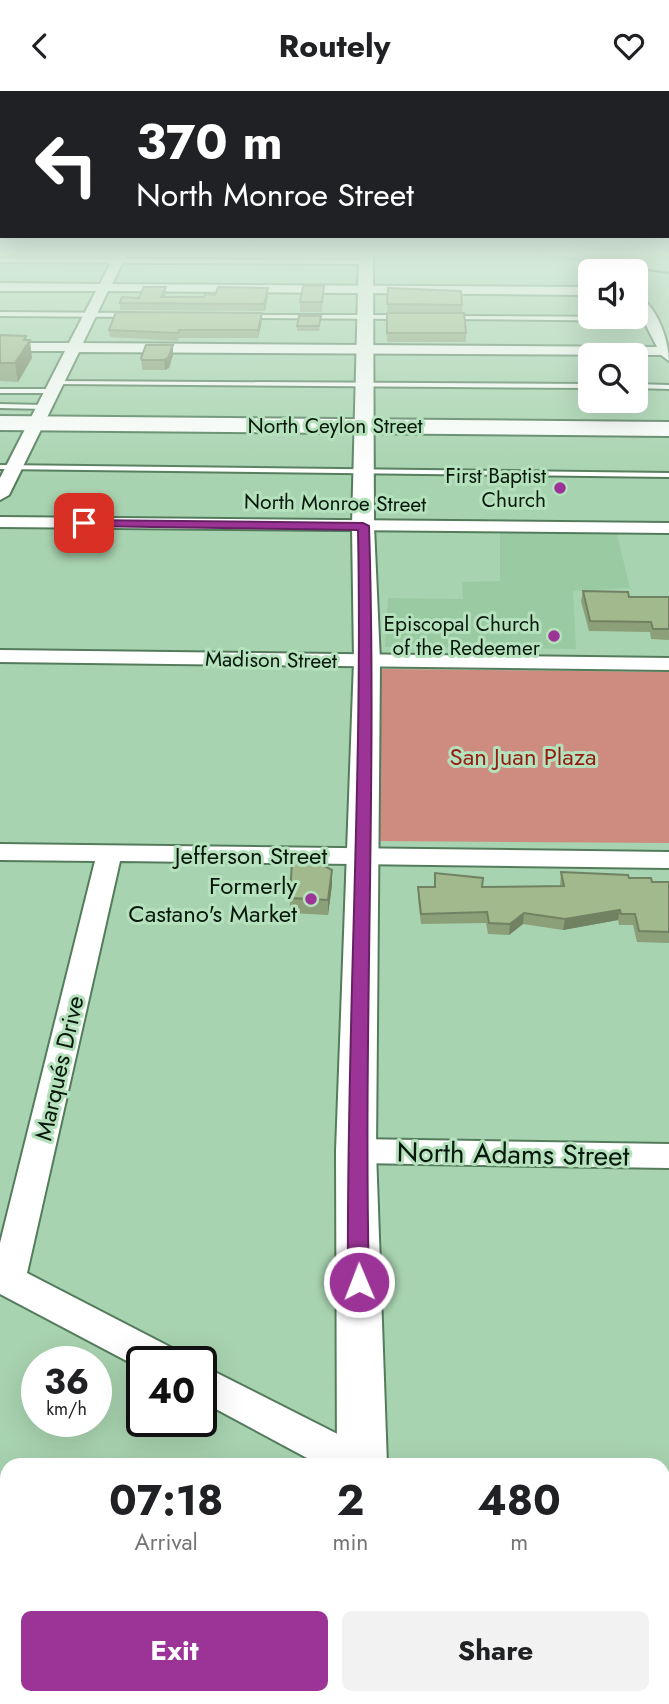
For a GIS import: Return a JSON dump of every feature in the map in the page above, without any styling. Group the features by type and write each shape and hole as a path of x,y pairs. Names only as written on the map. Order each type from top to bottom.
{"main road":[{"name":"North Ceylon Street","path":"0,423 41,415 366,426 669,429"}],"street":[{"path":"0,495 7,467 41,415 84,327"},
{"path":"360,1458 356,1151 367,661 363,526 365,327"},
{"path":"0,347 668,353 654,327"},
{"name":"North Monroe Street","path":"0,522 669,528"},
{"name":"Madison Street","path":"0,656 669,664"},
{"name":"Jefferson Street","path":"0,852 669,860"},
{"name":"Marqués Drive","path":"4,1279 109,854"},
{"name":"North Adams Street","path":"356,1151 669,1156"},
{"path":"4,1279 132,1346"},
{"path":"217,1390 347,1458"}],"lane":[{"path":"0,391 54,387 365,384 578,386"},
{"path":"648,386 669,387"},
{"path":"0,406 41,415"},
{"path":"7,467 669,475"}],"shaded area":[{"path":"500,531 617,534 630,588 573,591 576,649 385,647 388,598 463,599 462,582 500,581"}],"green space":[{"name":"San Juan Plaza","path":"380,669 669,672 669,843 378,841"}],"building":[{"path":"110,327 259,327 258,330 179,330 178,333 109,330"},
{"path":"387,327 465,327 466,333 387,333"},
{"path":"0,335 26,336 24,340 30,340 15,363 0,363"},
{"path":"146,345 173,345 168,358 164,360 142,360"},
{"path":"583,591 628,592 629,597 669,597 669,629 653,629 651,622 590,621"},
{"path":"311,859 332,870 328,900 290,898 292,860"},
{"path":"561,872 628,875 629,878 651,878 652,882 669,882 669,932 639,931 635,914 621,914 620,910 565,919 524,913 510,924 489,923 487,912 421,914 418,887 435,887 435,873 483,878 482,887 564,886"}],"place":[{"name":"First Baptist Church","path":"560,488"},
{"name":"Episcopal Church of the Redeemer","path":"554,636"},
{"name":"Formerly Castano's Market","path":"311,899"}],"route":[{"path":"84,523 363,526 367,661 356,1151 359,1282"}]}
